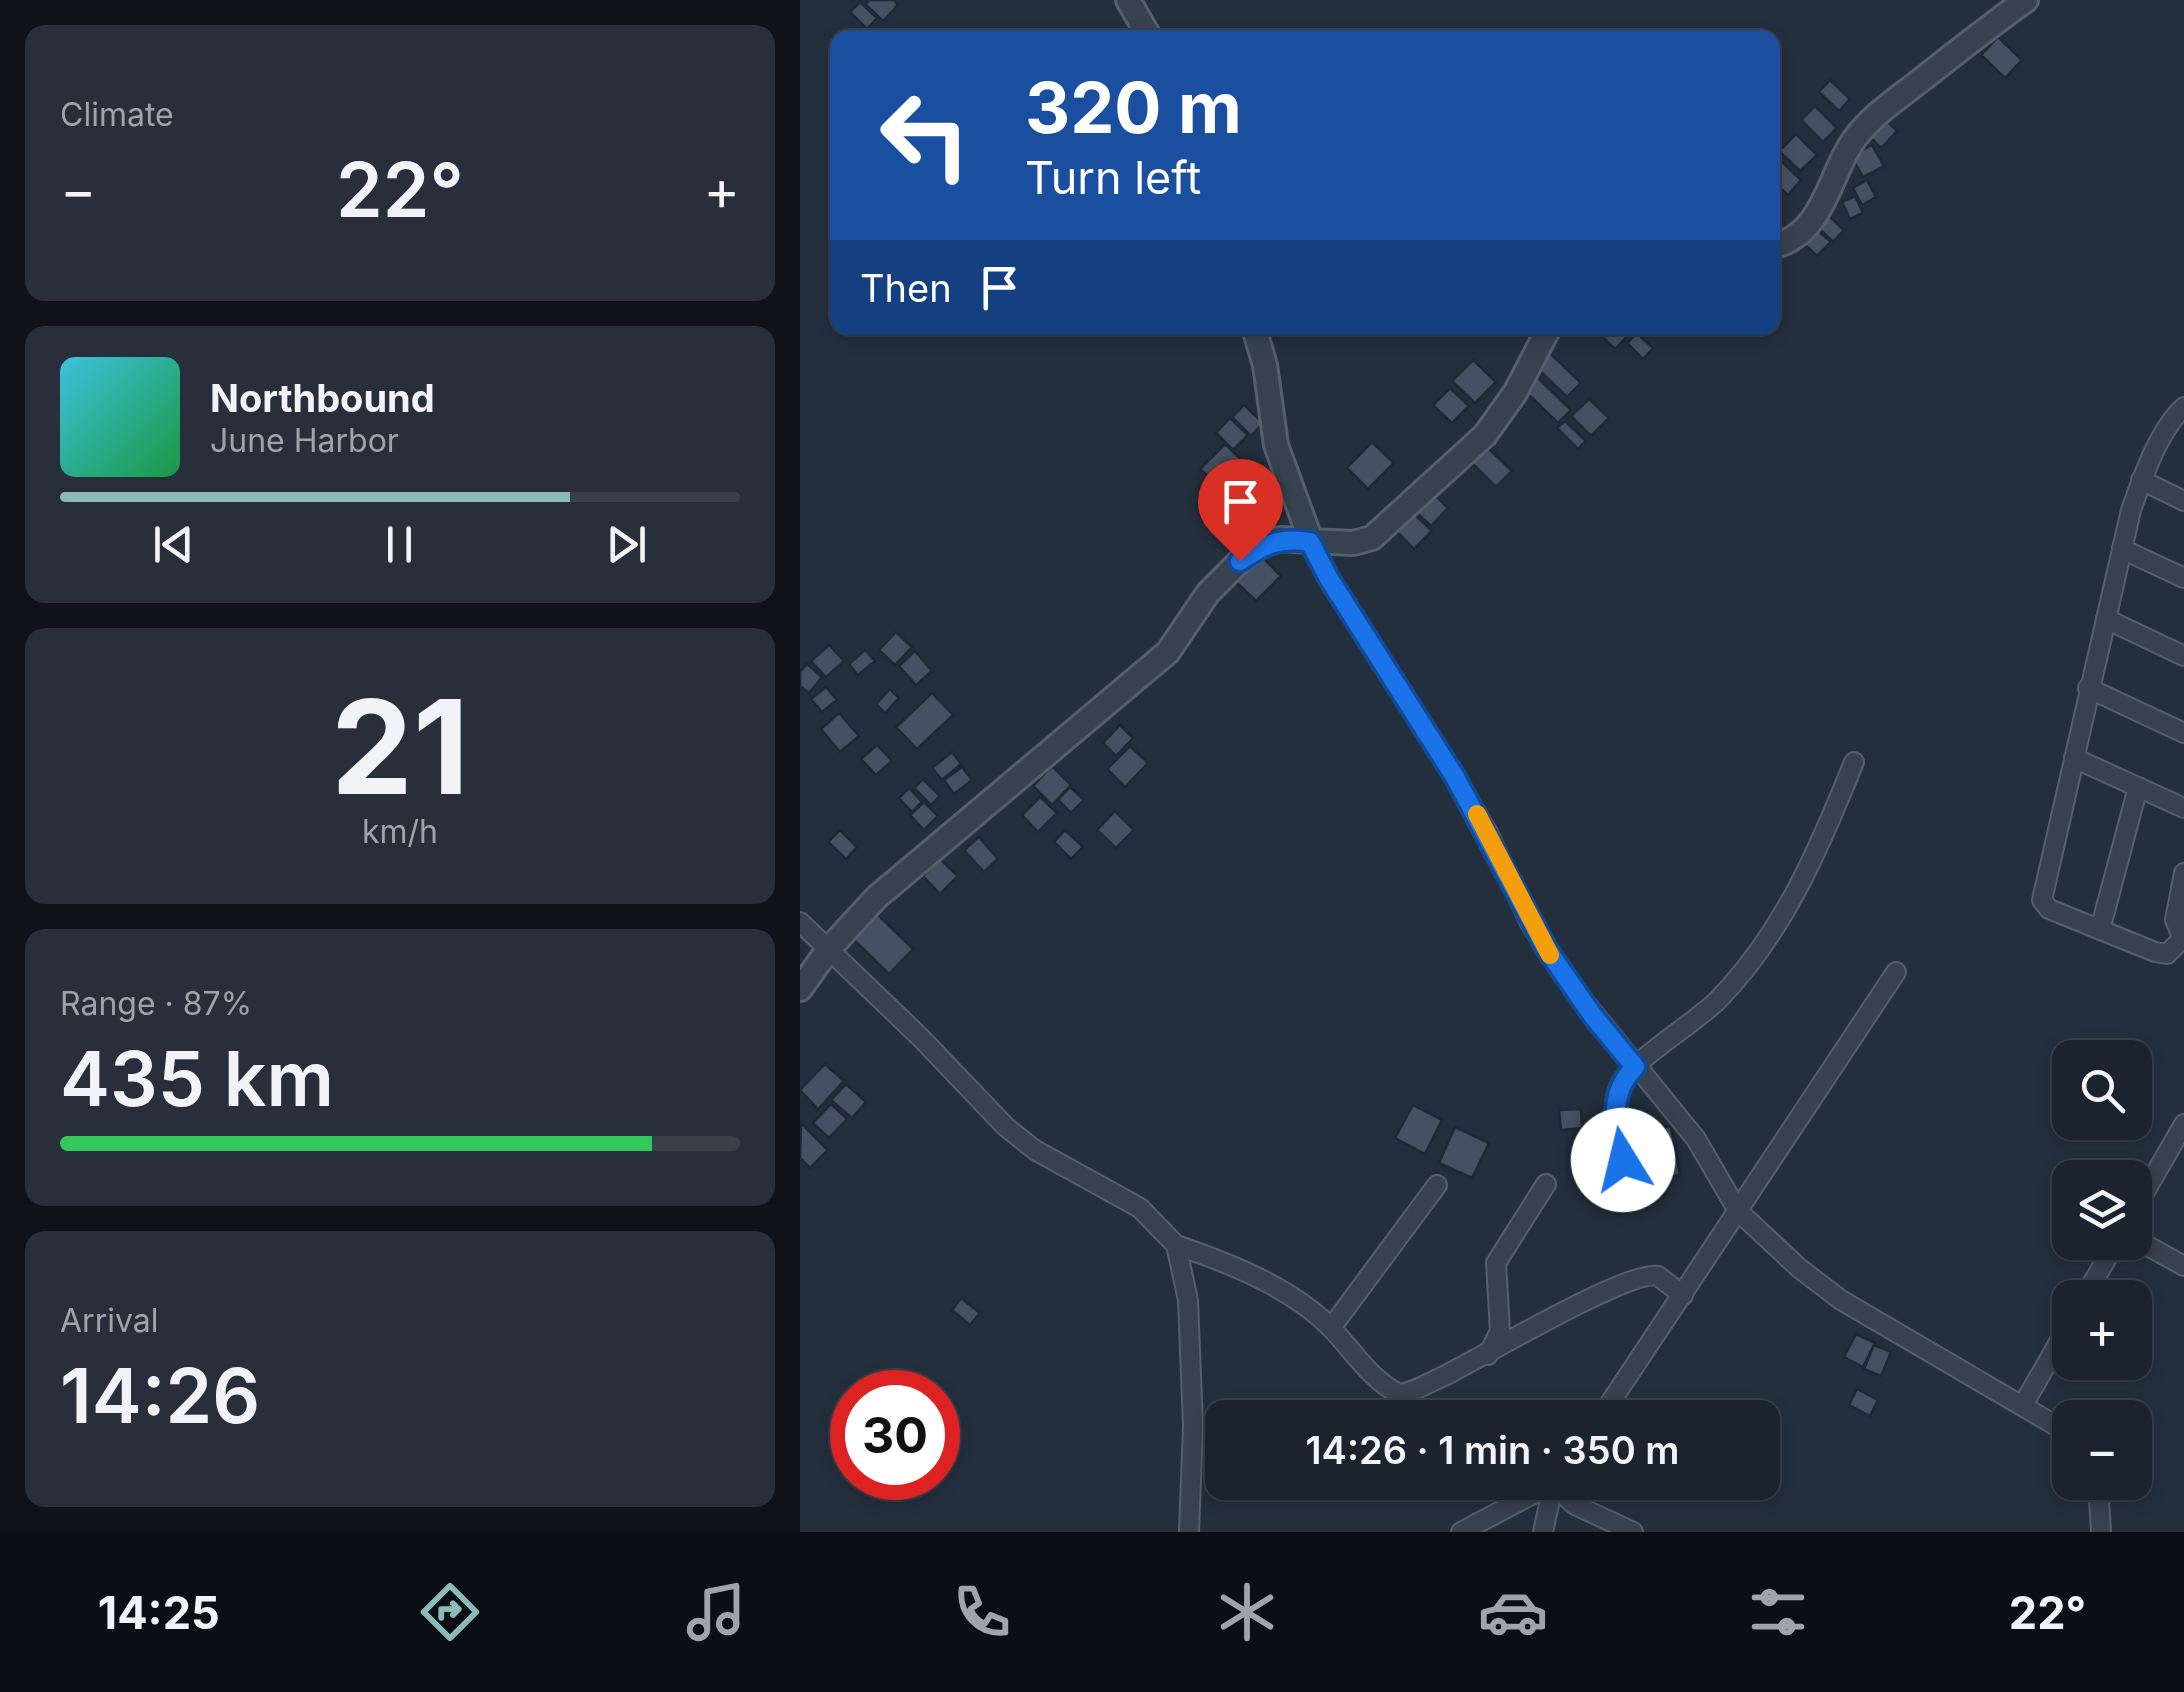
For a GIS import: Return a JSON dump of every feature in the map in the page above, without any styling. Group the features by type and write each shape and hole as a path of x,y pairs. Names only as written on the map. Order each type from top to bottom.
{"street":[{"path":"1128,0 1145,30"},
{"path":"1780,245 1812,219 1826,201 1855,138 1884,110 2026,0"},
{"path":"1256,335 1265,365 1276,445 1310,542 1480,819 1530,923 1572,988 1696,1139 1738,1211 1799,1268 1841,1300 2052,1423"},
{"path":"800,989 828,950 878,897 1168,652 1208,593 1240,561 1262,545 1280,539 1363,542 1406,508 1500,416 1545,335"},
{"path":"2184,407 2177,428 2141,480 2088,688 2042,900 2049,910 2164,954 2184,938 2176,920 2184,873"},
{"path":"2141,480 2184,500"},
{"path":"2122,549 2184,578"},
{"path":"2106,619 2184,656"},
{"path":"2088,688 2184,734"},
{"path":"2074,758 2184,808"},
{"path":"1623,1160 1614,1108 1620,1084 1635,1067 1719,999 1773,935 1820,842 1854,762"},
{"path":"2100,930 2138,787"},
{"path":"800,922 1006,1127 1035,1150 1140,1208 1176,1245 1271,1286 1332,1328 1376,1378 1399,1394 1488,1355 1591,1298 1640,1276 1658,1276 1683,1295"},
{"path":"1612,1400 1896,972"},
{"path":"2152,1180 2184,1124"},
{"path":"1488,1355 1500,1331 1496,1263 1546,1184"},
{"path":"1332,1328 1437,1185"},
{"path":"1176,1245 1188,1300 1192,1426 1189,1532"},
{"path":"2152,1248 2184,1266"},
{"path":"2023,1405 2052,1354"},
{"path":"1461,1532 1523,1500"},
{"path":"1543,1532 1550,1500"},
{"path":"1570,1500 1633,1532"},
{"path":"2099,1500 2101,1532"}],"building":[{"path":"870,0 894,0 898,5 883,21 865,4"},
{"path":"860,2 877,18 867,29 850,12"},
{"path":"1998,37 2022,60 2005,78 1981,55"},
{"path":"1830,80 1850,99 1839,111 1819,92"},
{"path":"1815,106 1837,128 1823,142 1801,120"},
{"path":"1883,117 1897,131 1881,148 1867,134"},
{"path":"1796,134 1817,155 1800,171 1780,150"},
{"path":"1872,145 1884,166 1863,177 1851,156"},
{"path":"1780,160 1801,180 1788,195 1780,188"},
{"path":"1867,180 1876,197 1862,205 1853,188"},
{"path":"1855,196 1863,213 1850,219 1842,202"},
{"path":"1829,216 1844,230 1833,242 1818,227"},
{"path":"1815,228 1831,242 1817,256 1802,242"},
{"path":"1600,335 1628,335 1615,349"},
{"path":"1639,335 1653,348 1643,359 1627,343"},
{"path":"1549,352 1581,383 1567,397 1535,366"},
{"path":"1473,360 1496,382 1475,403 1452,381"},
{"path":"1533,373 1571,410 1558,423 1520,386"},
{"path":"1450,388 1469,406 1452,423 1433,405"},
{"path":"1589,399 1609,418 1591,436 1571,416"},
{"path":"1244,405 1263,423 1251,436 1232,417"},
{"path":"1230,418 1248,435 1233,450 1216,433"},
{"path":"1565,421 1586,441 1578,449 1557,428"},
{"path":"1372,442 1394,463 1368,489 1347,468"},
{"path":"1225,444 1243,461 1218,486 1200,469"},
{"path":"1484,444 1512,471 1496,487 1469,460"},
{"path":"1242,476 1269,502 1240,531 1213,505"},
{"path":"1428,488 1448,508 1431,526 1410,506"},
{"path":"1409,509 1432,531 1414,549 1392,527"},
{"path":"1259,554 1281,576 1256,601 1234,580"},
{"path":"896,632 912,647 895,665 879,650"},
{"path":"829,645 844,661 826,677 811,661"},
{"path":"865,650 875,661 858,675 849,664"},
{"path":"915,651 932,671 916,685 899,666"},
{"path":"807,664 822,677 809,693 800,686 800,672"},
{"path":"826,687 837,700 822,712 811,699"},
{"path":"890,689 899,698 885,713 876,704"},
{"path":"932,693 953,715 917,749 896,727"},
{"path":"839,713 859,736 840,752 821,729"},
{"path":"1120,725 1133,738 1116,756 1103,743"},
{"path":"877,745 892,761 876,775 861,759"},
{"path":"1130,746 1148,763 1125,787 1107,769"},
{"path":"952,752 961,764 942,780 932,768"},
{"path":"1052,766 1071,785 1052,805 1033,786"},
{"path":"962,767 972,780 954,794 944,780"},
{"path":"923,779 940,796 931,805 914,788"},
{"path":"1070,787 1084,800 1071,813 1058,800"},
{"path":"909,788 922,802 912,812 899,798"},
{"path":"1040,797 1057,813 1038,832 1022,815"},
{"path":"924,802 938,816 924,830 910,815"},
{"path":"1115,811 1134,830 1116,848 1097,830"},
{"path":"840,830 857,847 846,859 828,842"},
{"path":"1065,830 1083,847 1071,859 1054,842"},
{"path":"979,837 998,859 984,872 964,850"},
{"path":"940,859 958,876 940,894 923,876"},
{"path":"878,915 913,949 889,974 854,940"},
{"path":"825,1064 844,1081 818,1109 800,1090"},
{"path":"846,1084 866,1102 852,1118 831,1100"},
{"path":"831,1104 847,1119 829,1138 813,1123"},
{"path":"1413,1105 1442,1120 1425,1154 1395,1138"},
{"path":"1581,1109 1582,1128 1561,1130 1559,1110"},
{"path":"801,1123 828,1150 810,1168 800,1158"},
{"path":"1671,1126 1680,1175 1653,1180 1644,1131"},
{"path":"1455,1127 1489,1143 1472,1178 1439,1163"},
{"path":"1639,1167 1640,1188 1616,1189 1615,1168"},
{"path":"1633,1192 1638,1207 1619,1214 1613,1200"},
{"path":"961,1298 980,1313 970,1325 952,1310"},
{"path":"1856,1334 1875,1343 1863,1367 1844,1357"},
{"path":"1874,1345 1891,1352 1881,1376 1864,1369"},
{"path":"1857,1389 1878,1400 1870,1416 1849,1405"}],"slow traffic":[{"path":"1477,814 1530,923 1550,955"}],"route":[{"path":"1240,561 1262,545 1280,539 1310,542 1488,833 1530,923 1562,974 1635,1067 1620,1084 1614,1108 1623,1160"}]}
